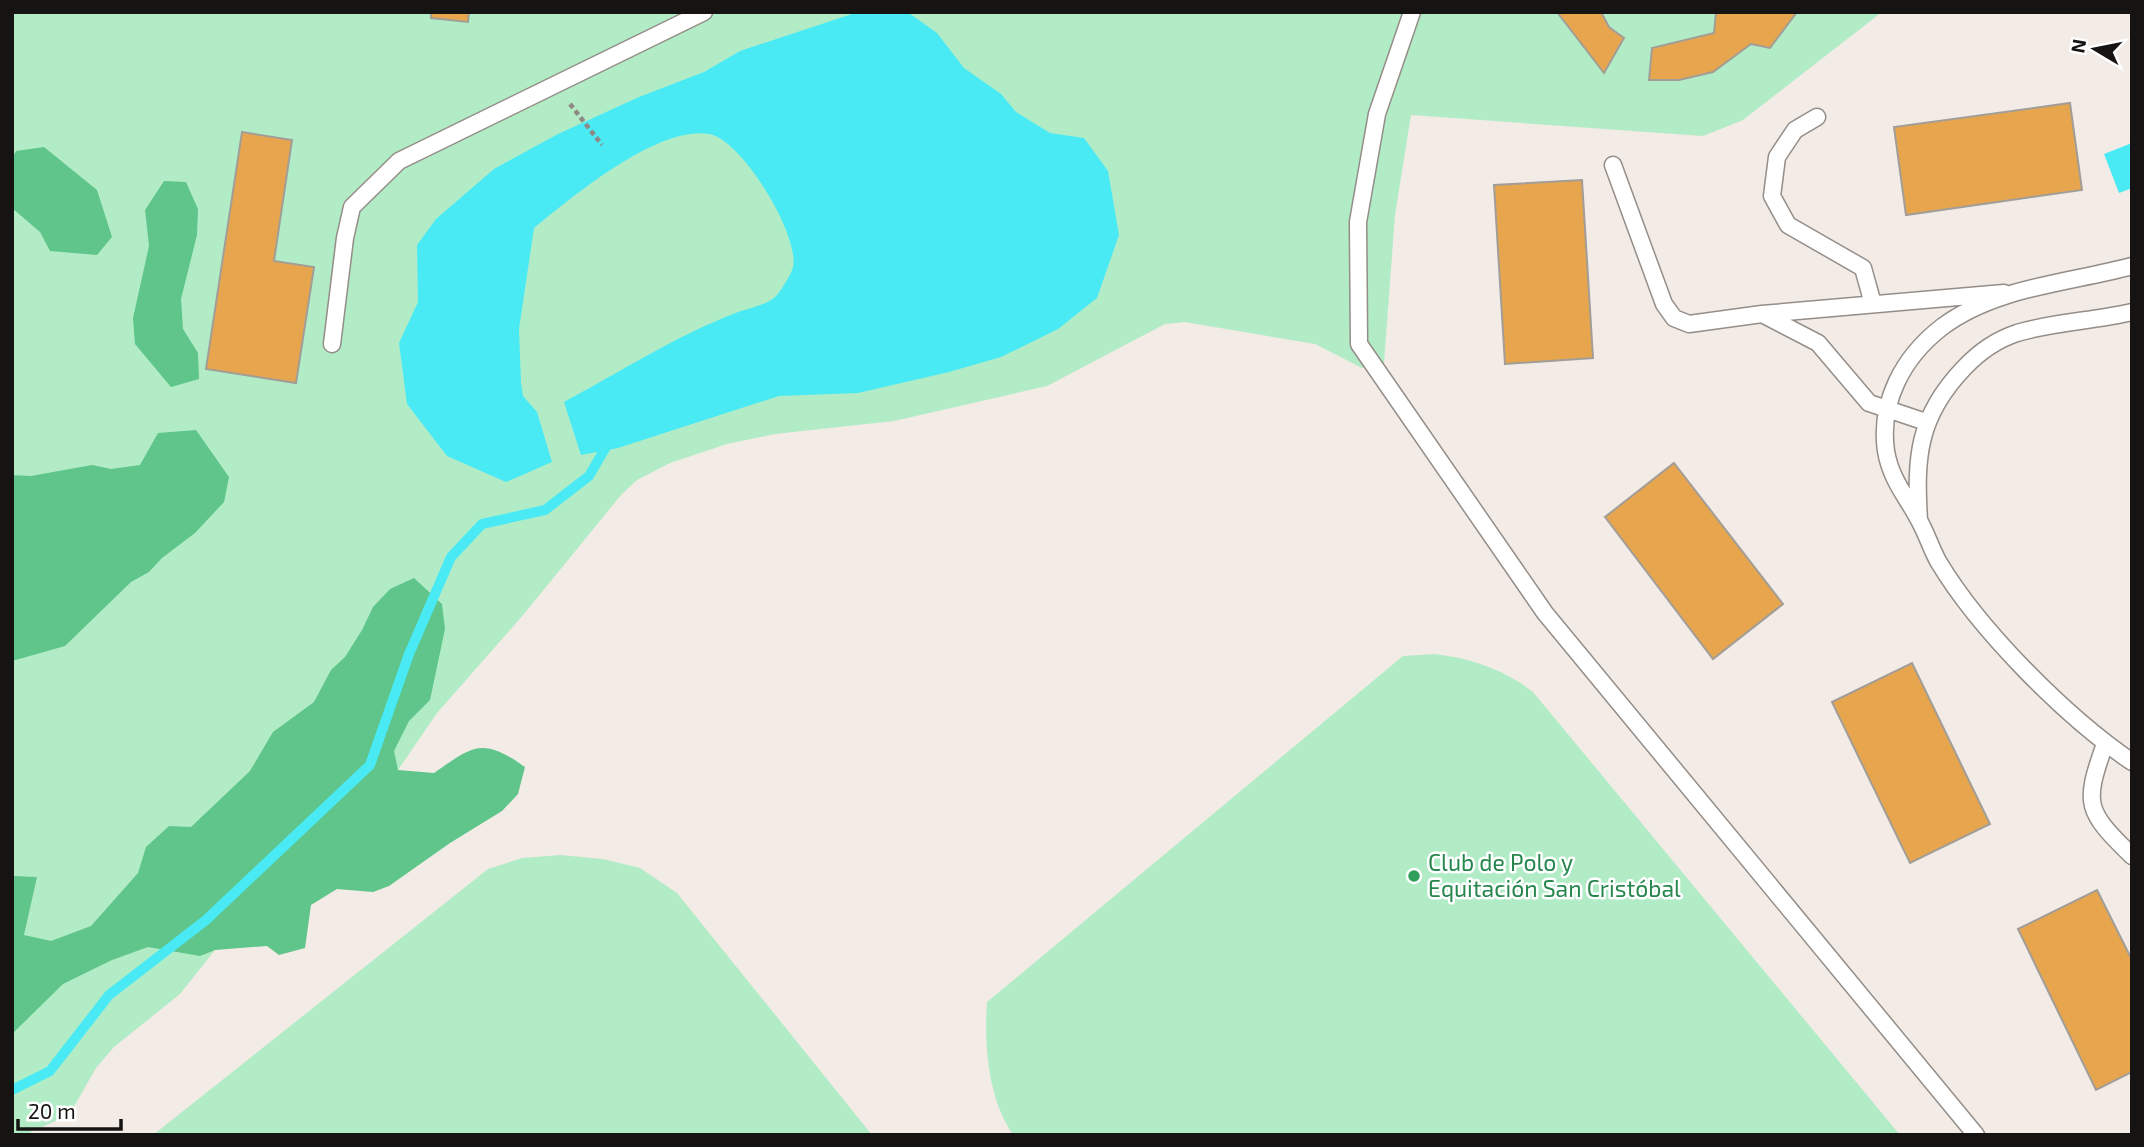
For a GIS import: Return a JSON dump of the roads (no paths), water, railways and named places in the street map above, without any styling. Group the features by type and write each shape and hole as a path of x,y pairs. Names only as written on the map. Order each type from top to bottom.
{"lane":[{"path":"332,344 345,238 352,207 399,161 704,12"},
{"path":"1412,12 1377,114 1358,222 1359,344 1545,613 1976,1135"},
{"path":"1816,117 1795,130 1777,157 1772,196 1788,225 1863,268 1873,304"},
{"path":"1613,165 1664,304 1674,318 1689,324 1762,314 2012,292 2132,266"},
{"path":"2012,292 1958,318 1932,335 1899,375 1886,411 1886,450 1889,464 1906,502 1919,520 1939,562 1969,605 2041,684 2105,744 2132,762"},
{"path":"1919,520 1916,476 1926,422 1937,401 1958,374 1995,342 2033,329 2132,312"},
{"path":"1762,314 1818,343 1869,403 1886,411 1926,422"},
{"path":"2105,744 2090,785 2097,822 2132,856"}],"water":[{"path":"858,12 909,13 937,33 964,68 1001,94 1016,112 1050,133 1084,138 1108,171 1119,235 1097,298 1058,329 1001,357 858,393 779,396 618,448 581,455 564,402 690,333 768,301 779,292 793,267 793,253 787,234 766,191 752,170 722,140 709,134 688,134 665,141 617,166 534,228 519,329 521,383 523,396 537,412 552,462 506,482 447,456 407,404 399,343 418,302 417,245 436,219 494,169 558,134 639,97 704,72 740,51"},
{"path":"2132,143 2132,188 2119,193 2104,154"}],"waterway":[{"path":"12,1090 50,1071 109,995 206,920 370,765 409,654 451,557 482,524 545,510 589,476 610,440"}],"place":[{"name":"Club de Polo y Equitación San Cristóbal","path":"1414,876"}]}
